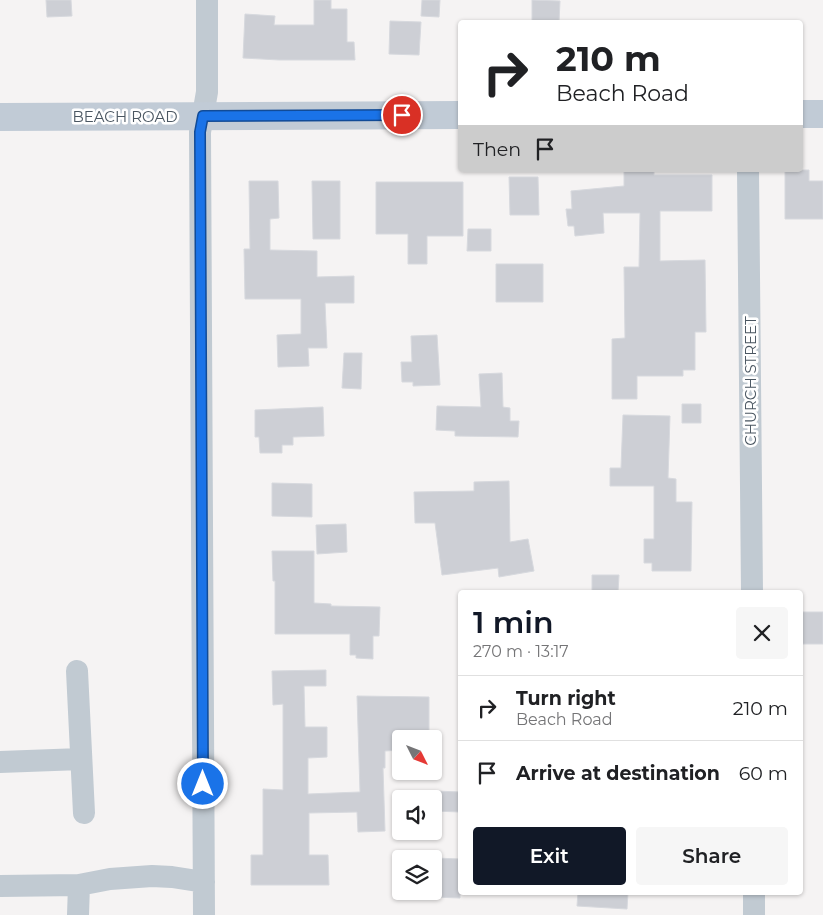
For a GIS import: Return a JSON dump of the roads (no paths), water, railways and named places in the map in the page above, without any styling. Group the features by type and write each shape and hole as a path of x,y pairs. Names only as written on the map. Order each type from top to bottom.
{"street":[{"path":"204,915 200,142 207,92 206,0"},
{"path":"803,114 823,114"},
{"name":"BEACH ROAD","path":"0,117 458,115"},
{"name":"CHURCH STREET","path":"748,172 752,590"},
{"path":"77,671 84,813"},
{"path":"0,762 81,760"},
{"path":"0,886 79,886 128,893 159,891 204,882"},
{"path":"78,915 79,886"},
{"path":"754,895 754,915"}]}
